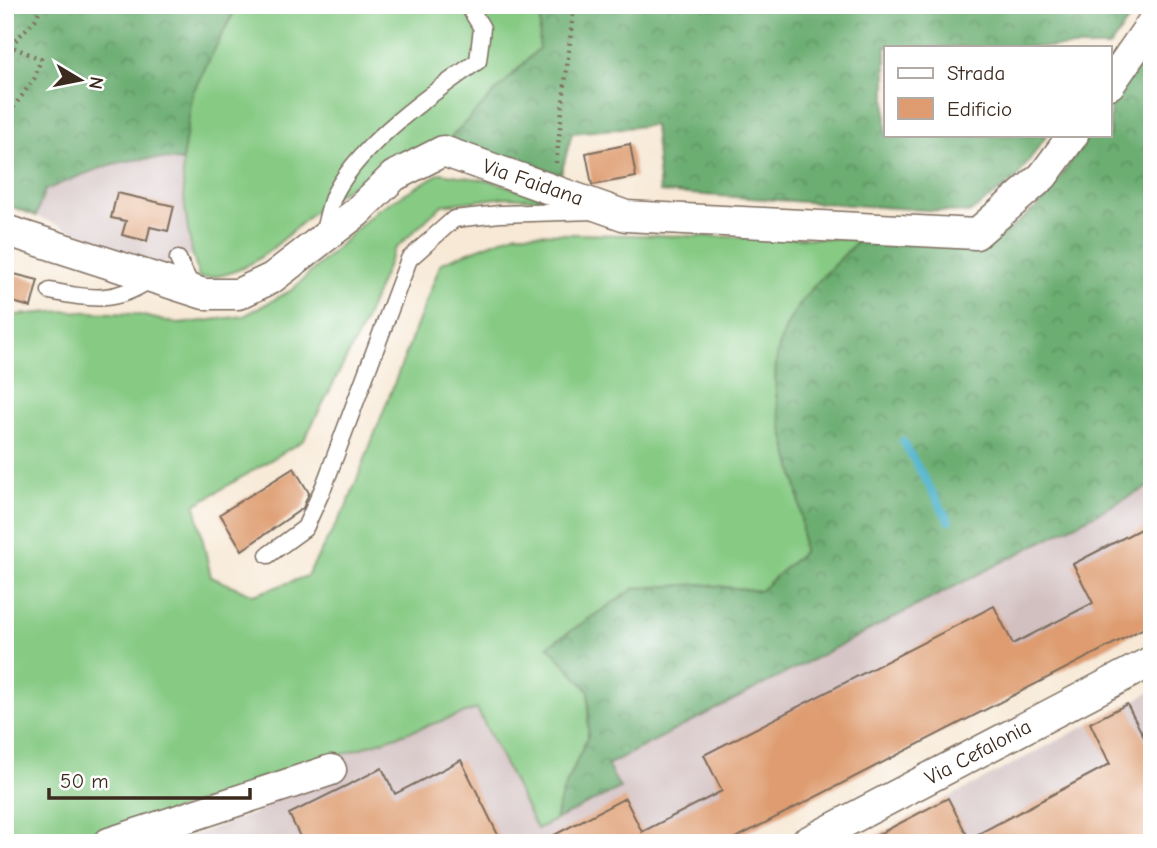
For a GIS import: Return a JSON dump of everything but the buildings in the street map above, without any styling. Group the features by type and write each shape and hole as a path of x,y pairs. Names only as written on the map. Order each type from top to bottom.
{"street":[{"path":"1112,82 1152,23"},
{"name":"Via Faidana","path":"5,230 194,291 238,294 272,278 356,213 394,176 443,151 626,216 976,234 1044,176 1072,136"},
{"name":"Via Cefalonia","path":"805,843 1152,661"},
{"path":"109,843 331,769"}],"lane":[{"path":"321,240 335,192 369,149 415,106 478,61 482,28 468,5"},
{"path":"268,555 305,528 324,486 410,259 454,219 500,214 610,210"},
{"path":"178,259 183,275 194,291"},
{"path":"50,291 94,300 134,291 152,278"}],"path":[{"path":"5,119 34,79 41,59 10,46 34,20 41,5"},
{"path":"550,187 556,168 574,5"}],"shaded area":[{"path":"154,156 182,161 192,255 158,265 36,216 45,190 109,165"},
{"path":"1152,485 1152,624 726,843 169,843 256,813 264,801 328,759 477,709 537,829 620,787 606,765"},
{"path":"1152,691 1152,843 862,843 948,798"}],"green space":[{"path":"5,5 237,5 193,92 182,161 145,159 95,170 45,190 36,216 5,204"},
{"path":"238,5 541,5 540,48 447,141 390,165 335,196 257,260 220,276 199,278 189,234 183,185 187,112 203,69"},
{"path":"541,5 1140,5 1110,46 884,46 884,136 1046,136 1016,179 969,213 660,192 654,125 572,133 561,174 447,141 539,48"},
{"path":"1152,42 1152,485 607,765 620,788 555,820 562,794 588,736 589,691 548,646 635,588 700,584 760,591 803,552 799,500 779,412 776,370 778,350 785,330 809,292 860,239 990,245 1044,201 1088,136 1112,136 1112,101"},
{"path":"440,173 491,181 552,200 506,197 442,205 394,250 360,332 304,440 195,505 211,577 254,595 307,576 347,505 441,263 517,233 860,239 818,281 800,304 785,330 778,350 776,391 799,500 803,552 761,591 700,584 549,646 589,691 588,736 562,794 555,820 537,829 477,709 78,843 5,843 5,316 65,311 134,314 179,324 244,316 292,290 377,210"}],"waterway":[{"path":"903,441 949,521"}]}
